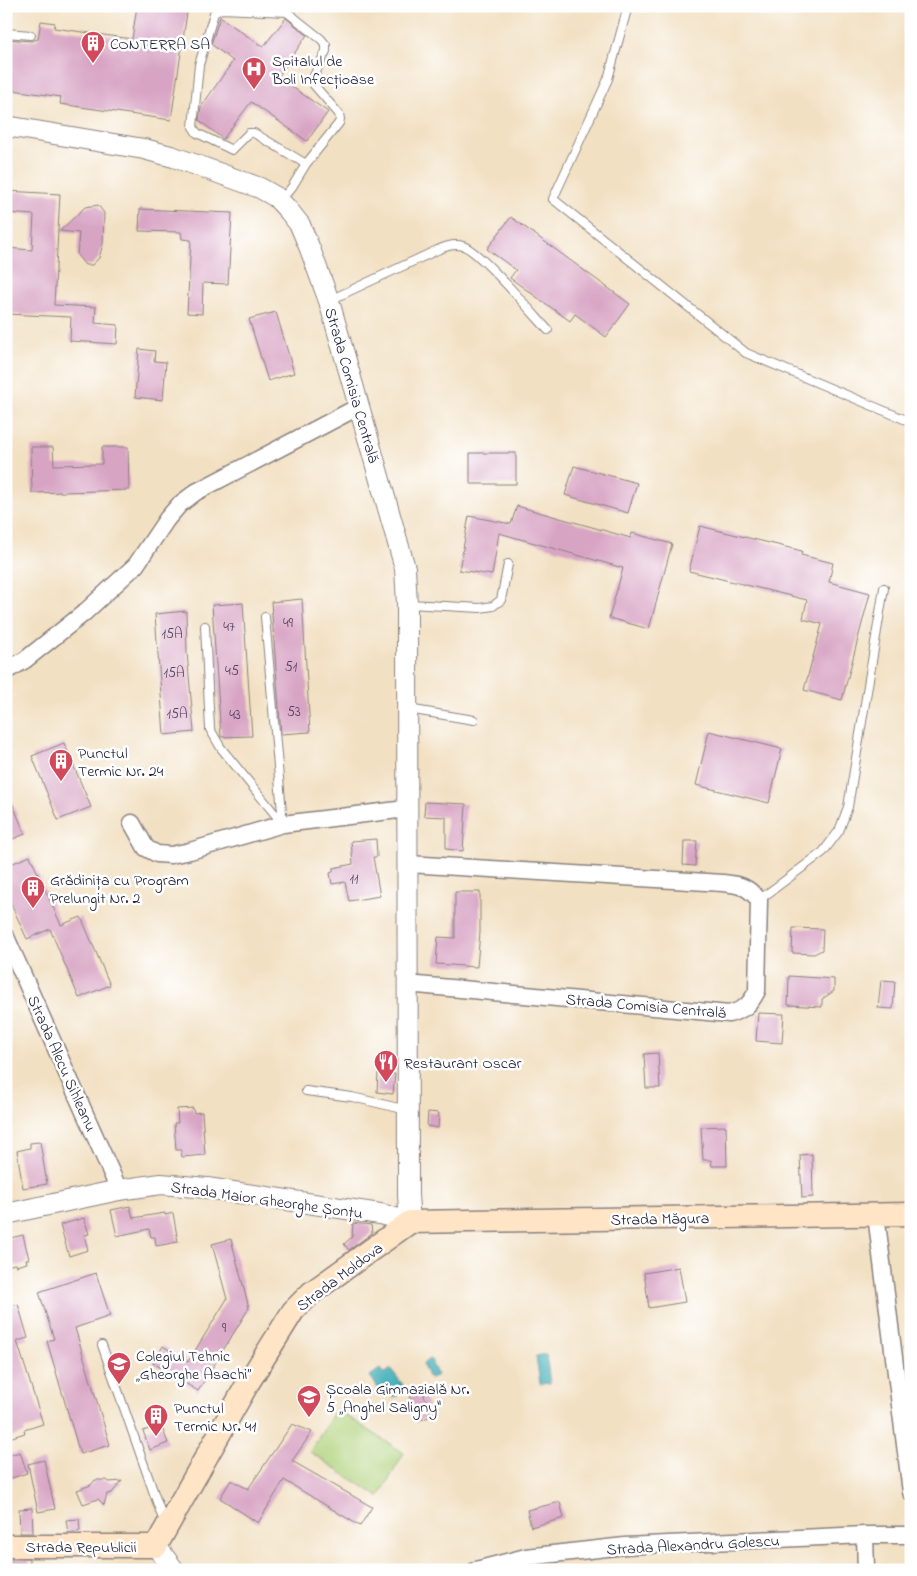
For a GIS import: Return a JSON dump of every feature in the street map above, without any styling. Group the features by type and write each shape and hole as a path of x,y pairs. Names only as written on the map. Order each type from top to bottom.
{"main road":[{"name":"Strada Măgura","path":"410,1222 911,1214"},
{"name":"Strada Moldova","path":"161,1537 248,1383 293,1311 312,1293 410,1222"},
{"name":"Strada Republicii","path":"6,1546 161,1537"}],"street":[{"name":"Strada Comisia Centrală","path":"6,126 144,149 174,157 260,188 280,201 289,210 300,226 310,249 329,301 405,568 407,604 408,1195 410,1222"},
{"path":"6,671 25,660 84,613 136,565 167,518 179,505 196,492 360,406"},
{"path":"132,823 146,848 157,854 171,855 283,824 406,809"},
{"path":"408,864 723,883 742,885 759,900"},
{"name":"Strada Comisia Centrală","path":"407,984 729,1014 744,1009 751,1002 757,991 759,900"},
{"name":"Strada Alecu Sihleanu","path":"6,937 119,1190"},
{"name":"Strada Maior Gheorghe Șonțu","path":"6,1214 119,1190 161,1184 380,1214 410,1222"},
{"path":"876,1215 911,1492"},
{"path":"865,1535 866,1570"},
{"name":"Strada Alexandru Golescu","path":"476,1570 526,1557 625,1546 865,1535 911,1535"},
{"path":"161,1537 174,1570"}],"lane":[{"path":"628,6 608,79 554,199 746,353 911,422"},
{"path":"280,201 292,187 306,164 339,124 339,114 314,85 314,76 326,51 326,45 287,12 221,8 214,13 199,65 193,127 197,133 232,150 249,133 254,133 306,164"},
{"path":"6,32 31,35"},
{"path":"329,301 449,245 464,246 483,260 548,330"},
{"path":"407,604 480,608 494,606 501,600 508,564"},
{"path":"759,900 823,852 839,831 848,807 884,588"},
{"path":"265,617 283,824"},
{"path":"205,626 210,729 221,748 283,824"},
{"path":"406,708 474,720"},
{"path":"306,1091 352,1098 408,1110"},
{"path":"102,1345 161,1537"}],"green space":[{"path":"336,1409 404,1453 379,1497 310,1452"}],"water":[{"path":"546,1354 550,1383 540,1384 536,1356"},
{"path":"429,1359 432,1361 437,1374 431,1379 428,1377 423,1364"},
{"path":"380,1369 384,1374 391,1369 406,1389 393,1398 386,1387 380,1391 370,1376"}],"building":[{"name":"CONTERRA SA","path":"137,6 188,6 171,120 60,104 61,97 6,89 6,39 31,41 38,39 41,21 55,23 54,28 132,39"},
{"name":"Spitalul de Boli Infecțioase","path":"220,17 263,47 286,18 307,35 278,77 328,112 307,141 251,102 223,139 199,120 201,107 233,61 211,44"},
{"path":"6,191 60,194 54,305 96,307 95,323 118,325 117,344 70,341 71,317 6,314 6,248 32,250 34,215 6,213"},
{"path":"98,205 104,213 103,244 99,258 92,265 85,265 77,255 79,233 60,231 85,207"},
{"path":"140,209 232,213 228,284 203,283 202,314 187,313 191,240 182,239 181,232 139,231"},
{"path":"511,217 630,304 606,337 575,314 570,321 510,278 516,270 487,249"},
{"path":"276,312 294,373 268,381 249,319"},
{"path":"139,349 155,351 154,361 166,362 163,400 135,397"},
{"path":"31,447 53,447 54,465 102,464 102,447 128,447 129,490 32,493"},
{"path":"470,453 516,453 516,484 470,484"},
{"path":"574,466 637,483 628,513 565,495"},
{"path":"517,506 631,538 632,533 672,544 649,629 609,618 623,568 499,533 492,575 459,570 469,516 511,524"},
{"path":"700,526 802,551 801,555 833,563 829,582 870,593 842,700 804,690 822,624 803,619 807,600 689,571"},
{"path":"302,599 310,732 281,734 271,602"},
{"path":"243,603 252,736 221,737 212,605"},
{"path":"186,611 187,653 194,732 164,735 155,614"},
{"path":"709,731 782,749 769,803 696,785"},
{"name":"Punctul Termic Nr. 24","path":"64,743 91,807 58,820 32,756"},
{"path":"6,788 25,834 6,842"},
{"path":"425,802 466,804 463,851 446,849 446,817 424,816"},
{"path":"376,839 377,857 373,857 380,896 349,901 345,882 332,884 330,873 333,872 333,868 353,864 351,841"},
{"path":"684,841 697,841 695,866 683,865"},
{"path":"30,856 61,925 81,917 110,985 79,998 50,929 27,939 6,893 6,866"},
{"path":"455,892 480,892 480,932 477,967 436,964 438,937 455,938"},
{"path":"793,928 823,929 822,950 814,954 792,953"},
{"path":"789,976 834,979 834,991 822,999 822,1007 788,1005"},
{"path":"881,980 895,981 893,1009 878,1008"},
{"path":"758,1013 784,1014 782,1043 756,1041"},
{"path":"658,1053 660,1088 646,1088 644,1054"},
{"name":"Restaurant Oscar","path":"378,1073 395,1074 393,1094 377,1092"},
{"path":"193,1108 194,1113 202,1112 205,1155 182,1157 181,1150 176,1150 174,1123 178,1123 177,1109"},
{"path":"428,1112 439,1113 438,1128 427,1126"},
{"path":"726,1126 727,1166 712,1166 711,1160 703,1160 701,1127"},
{"path":"40,1142 47,1184 23,1188 17,1151 30,1148 30,1143"},
{"path":"812,1154 813,1197 802,1198 800,1155"},
{"path":"130,1206 133,1218 173,1213 178,1242 156,1246 155,1237 151,1237 149,1229 117,1236 111,1210"},
{"path":"84,1218 89,1234 84,1235 88,1250 69,1256 60,1225"},
{"path":"353,1223 371,1225 372,1233 349,1250 344,1244 352,1237"},
{"path":"23,1235 29,1259 26,1259 27,1263 6,1266 6,1239"},
{"path":"231,1239 249,1308 198,1391 153,1363 163,1346 188,1362 227,1299 212,1244"},
{"path":"679,1267 685,1302 649,1308 644,1273"},
{"path":"96,1273 110,1316 75,1328 110,1445 80,1454 47,1341 54,1339 39,1292"},
{"path":"18,1304 28,1338 17,1341 43,1424 24,1430 25,1433 9,1438 6,1428 6,1308"},
{"path":"423,1392 431,1416 418,1421 410,1396"},
{"path":"292,1424 312,1432 292,1461 372,1507 360,1526 284,1480 258,1523 220,1498 231,1480 248,1489"},
{"name":"Punctul Termic Nr. 41","path":"161,1425 168,1443 150,1450 143,1431"},
{"path":"20,1452 27,1473 6,1480 6,1456"},
{"path":"44,1460 55,1509 38,1512 28,1464"},
{"path":"95,1480 122,1481 112,1493 107,1494 104,1505 98,1499 83,1504 77,1490 91,1485"},
{"path":"560,1502 564,1518 531,1527 527,1510"},
{"path":"32,1508 33,1533 20,1533 19,1509"},
{"path":"79,1519 80,1531 68,1533 66,1520"},
{"path":"6,1559 29,1559 30,1570 6,1570"}],"place":[{"name":"CONTERRA SA","path":"93,64"},
{"name":"Spitalul de Boli Infecțioase","path":"254,90"},
{"name":"Punctul Termic Nr. 24","path":"61,782"},
{"name":"Grădinița cu Program Prelungit Nr. 2","path":"33,909"},
{"name":"Restaurant Oscar","path":"386,1083"},
{"name":"Colegiul Tehnic „Gheorghe Asachi”","path":"119,1385"},
{"name":"Școala Gimnazială Nr. 5 „Anghel Saligny\"","path":"309,1418"},
{"name":"Punctul Termic Nr. 41","path":"156,1437"}]}
